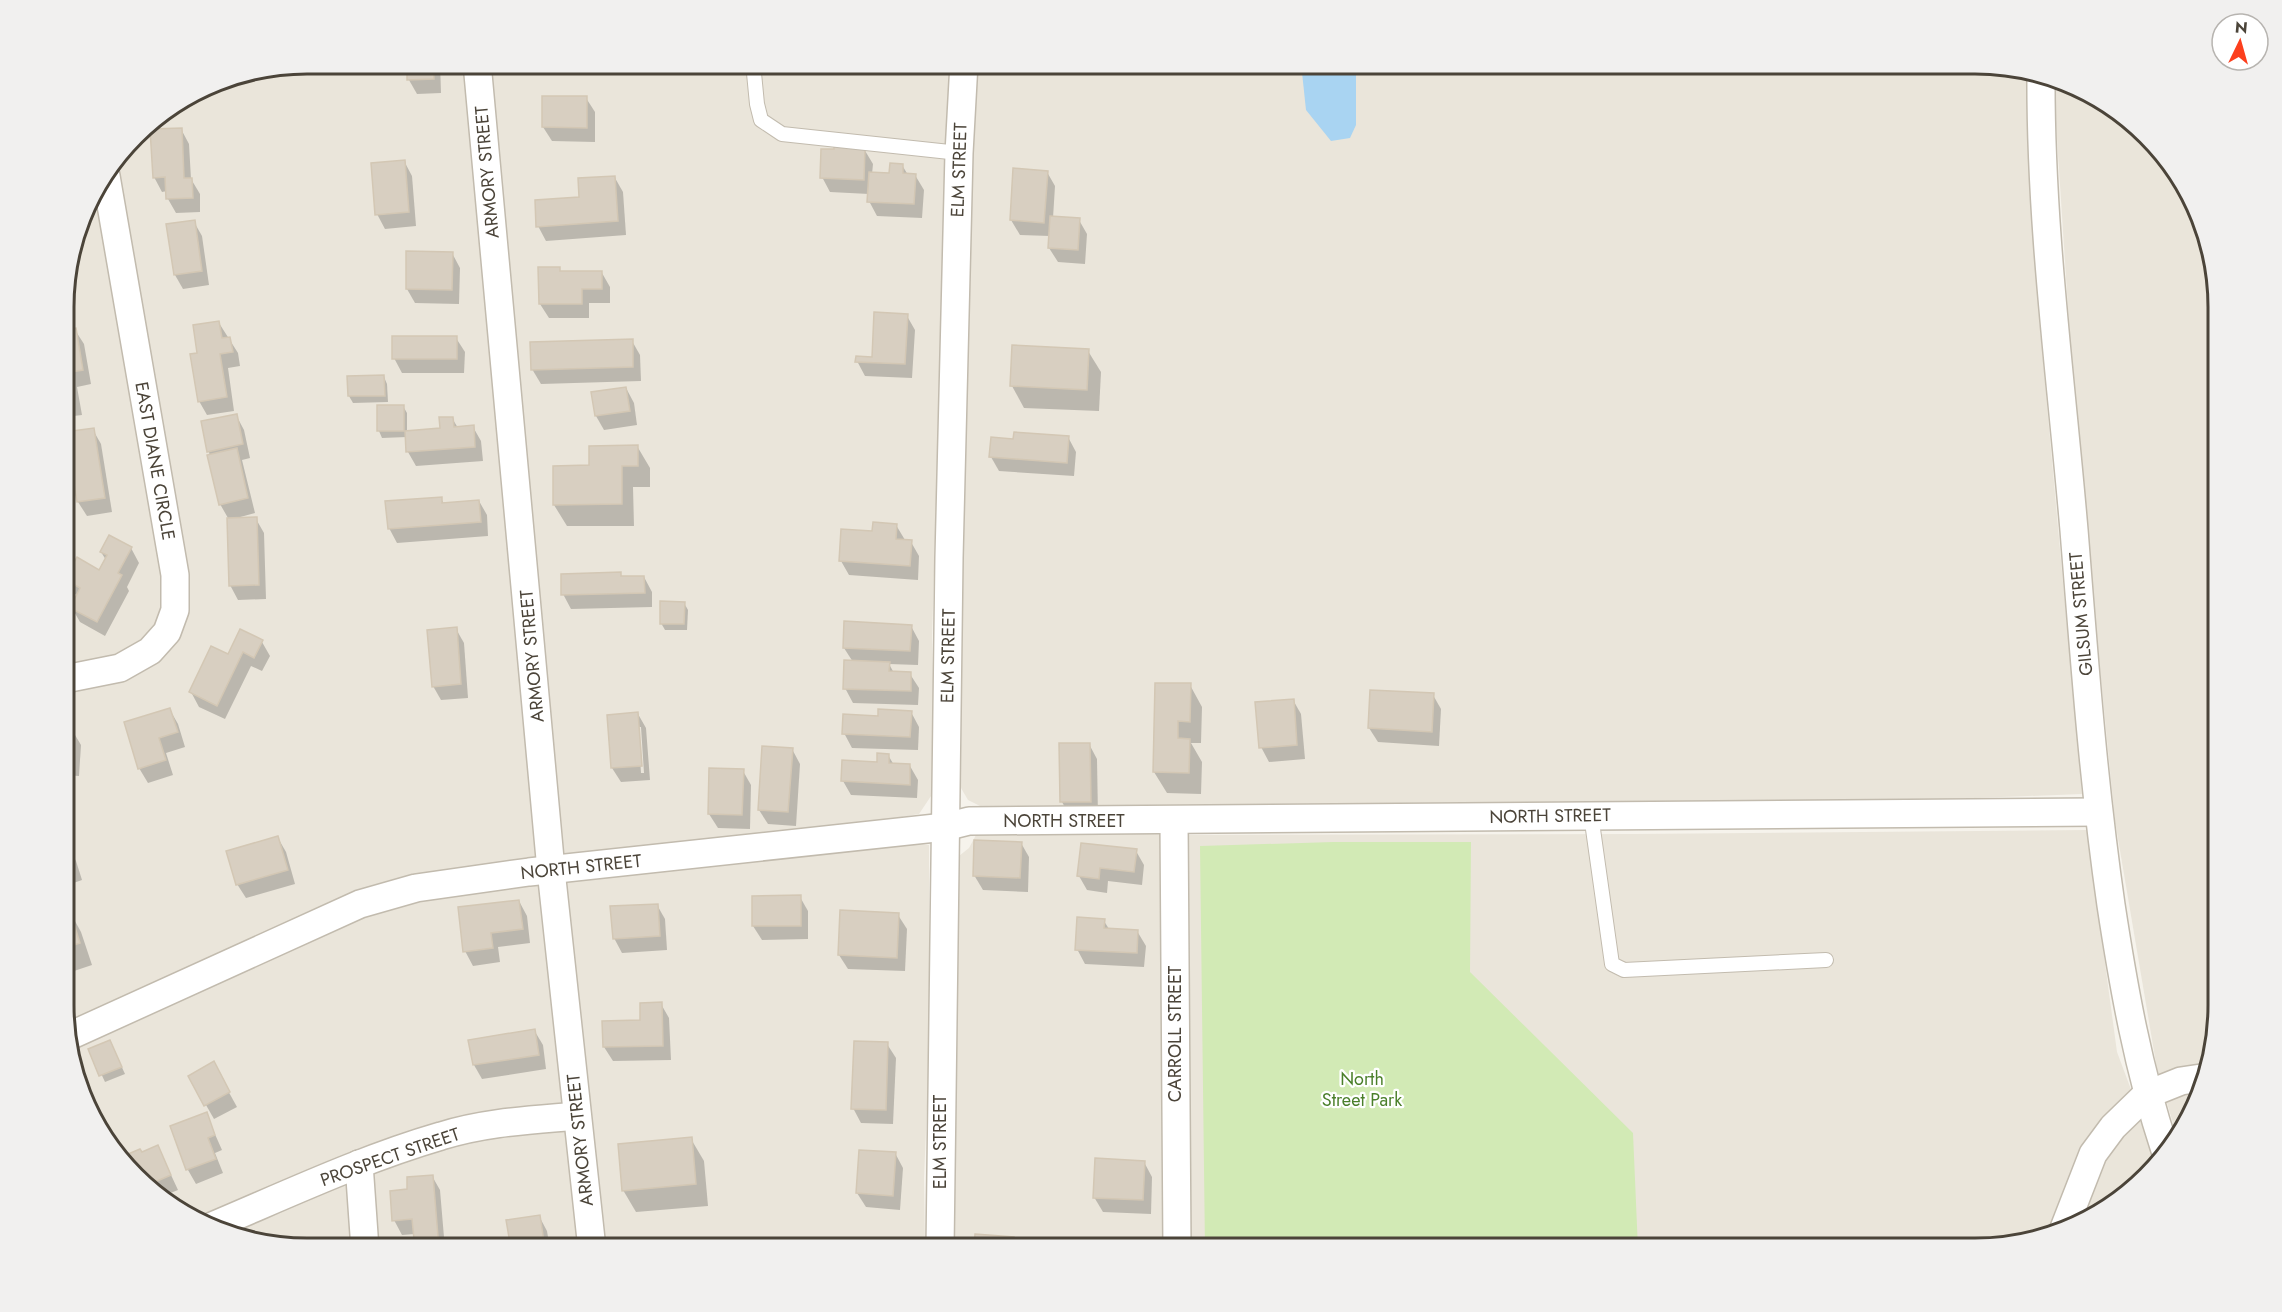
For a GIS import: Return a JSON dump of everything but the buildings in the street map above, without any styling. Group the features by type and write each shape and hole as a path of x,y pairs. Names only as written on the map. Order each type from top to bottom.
{"street":[{"name":"ARMORY STREET","path":"478,74 551,870 591,1238"},
{"name":"ELM STREET","path":"940,1238 945,827 963,74"},
{"name":"GILSUM STREET","path":"2041,83 2046,218 2098,812 2124,992 2146,1095 2163,1143"},
{"name":"EAST DIANE CIRCLE","path":"74,677 120,668 150,651 167,632 175,610 175,575 108,186"},
{"name":"NORTH STREET","path":"75,1034 360,904 416,888 551,870 945,827 969,822 2098,812"},
{"name":"CARROLL STREET","path":"1174,820 1177,1238"},
{"path":"2067,1220 2093,1154 2114,1126 2146,1095 2181,1081 2196,1079"},
{"name":"PROSPECT STREET","path":"221,1222 359,1164 442,1135 496,1124 577,1116"},
{"path":"359,1164 364,1238"}],"lane":[{"path":"754,74 756,104 761,120 782,134 959,153"},
{"path":"1591,815 1612,964 1624,970 1826,960"}],"shaded area":[{"path":"949,74 932,639 935,763 933,793 919,814 354,895 276,927 74,1021 74,291 81,246 91,217 113,177 131,153 153,131 177,113 203,98 246,81 276,75"},
{"path":"975,74 1991,74 2028,79 2030,190 2038,305 2082,794 1949,799 980,806 968,800 961,788 963,417"},
{"path":"2054,87 2105,113 2129,131 2151,153 2169,177 2191,217 2201,246 2207,276 2208,1021 2201,1066 2191,1095 2174,1127 2157,1069 2115,821 2075,415"},
{"path":"2087,830 2117,1052 2155,1154 2129,1181 2092,1207 2065,1221 2036,1231 2006,1237 951,1238 959,856 969,848 976,835 1104,833 1188,835"},
{"path":"916,844 929,845 929,1058 924,1178 925,1238 276,1237 246,1231 203,1214 177,1199 153,1181 131,1159 113,1135 91,1095 77,1044 316,932 433,895"}],"green space":[{"name":"North Street Park","path":"1333,842 1471,842 1470,972 1633,1133 1638,1238 1205,1238 1200,846"}],"water":[{"path":"1302,74 1356,74 1356,125 1350,138 1331,141 1306,110"}]}
